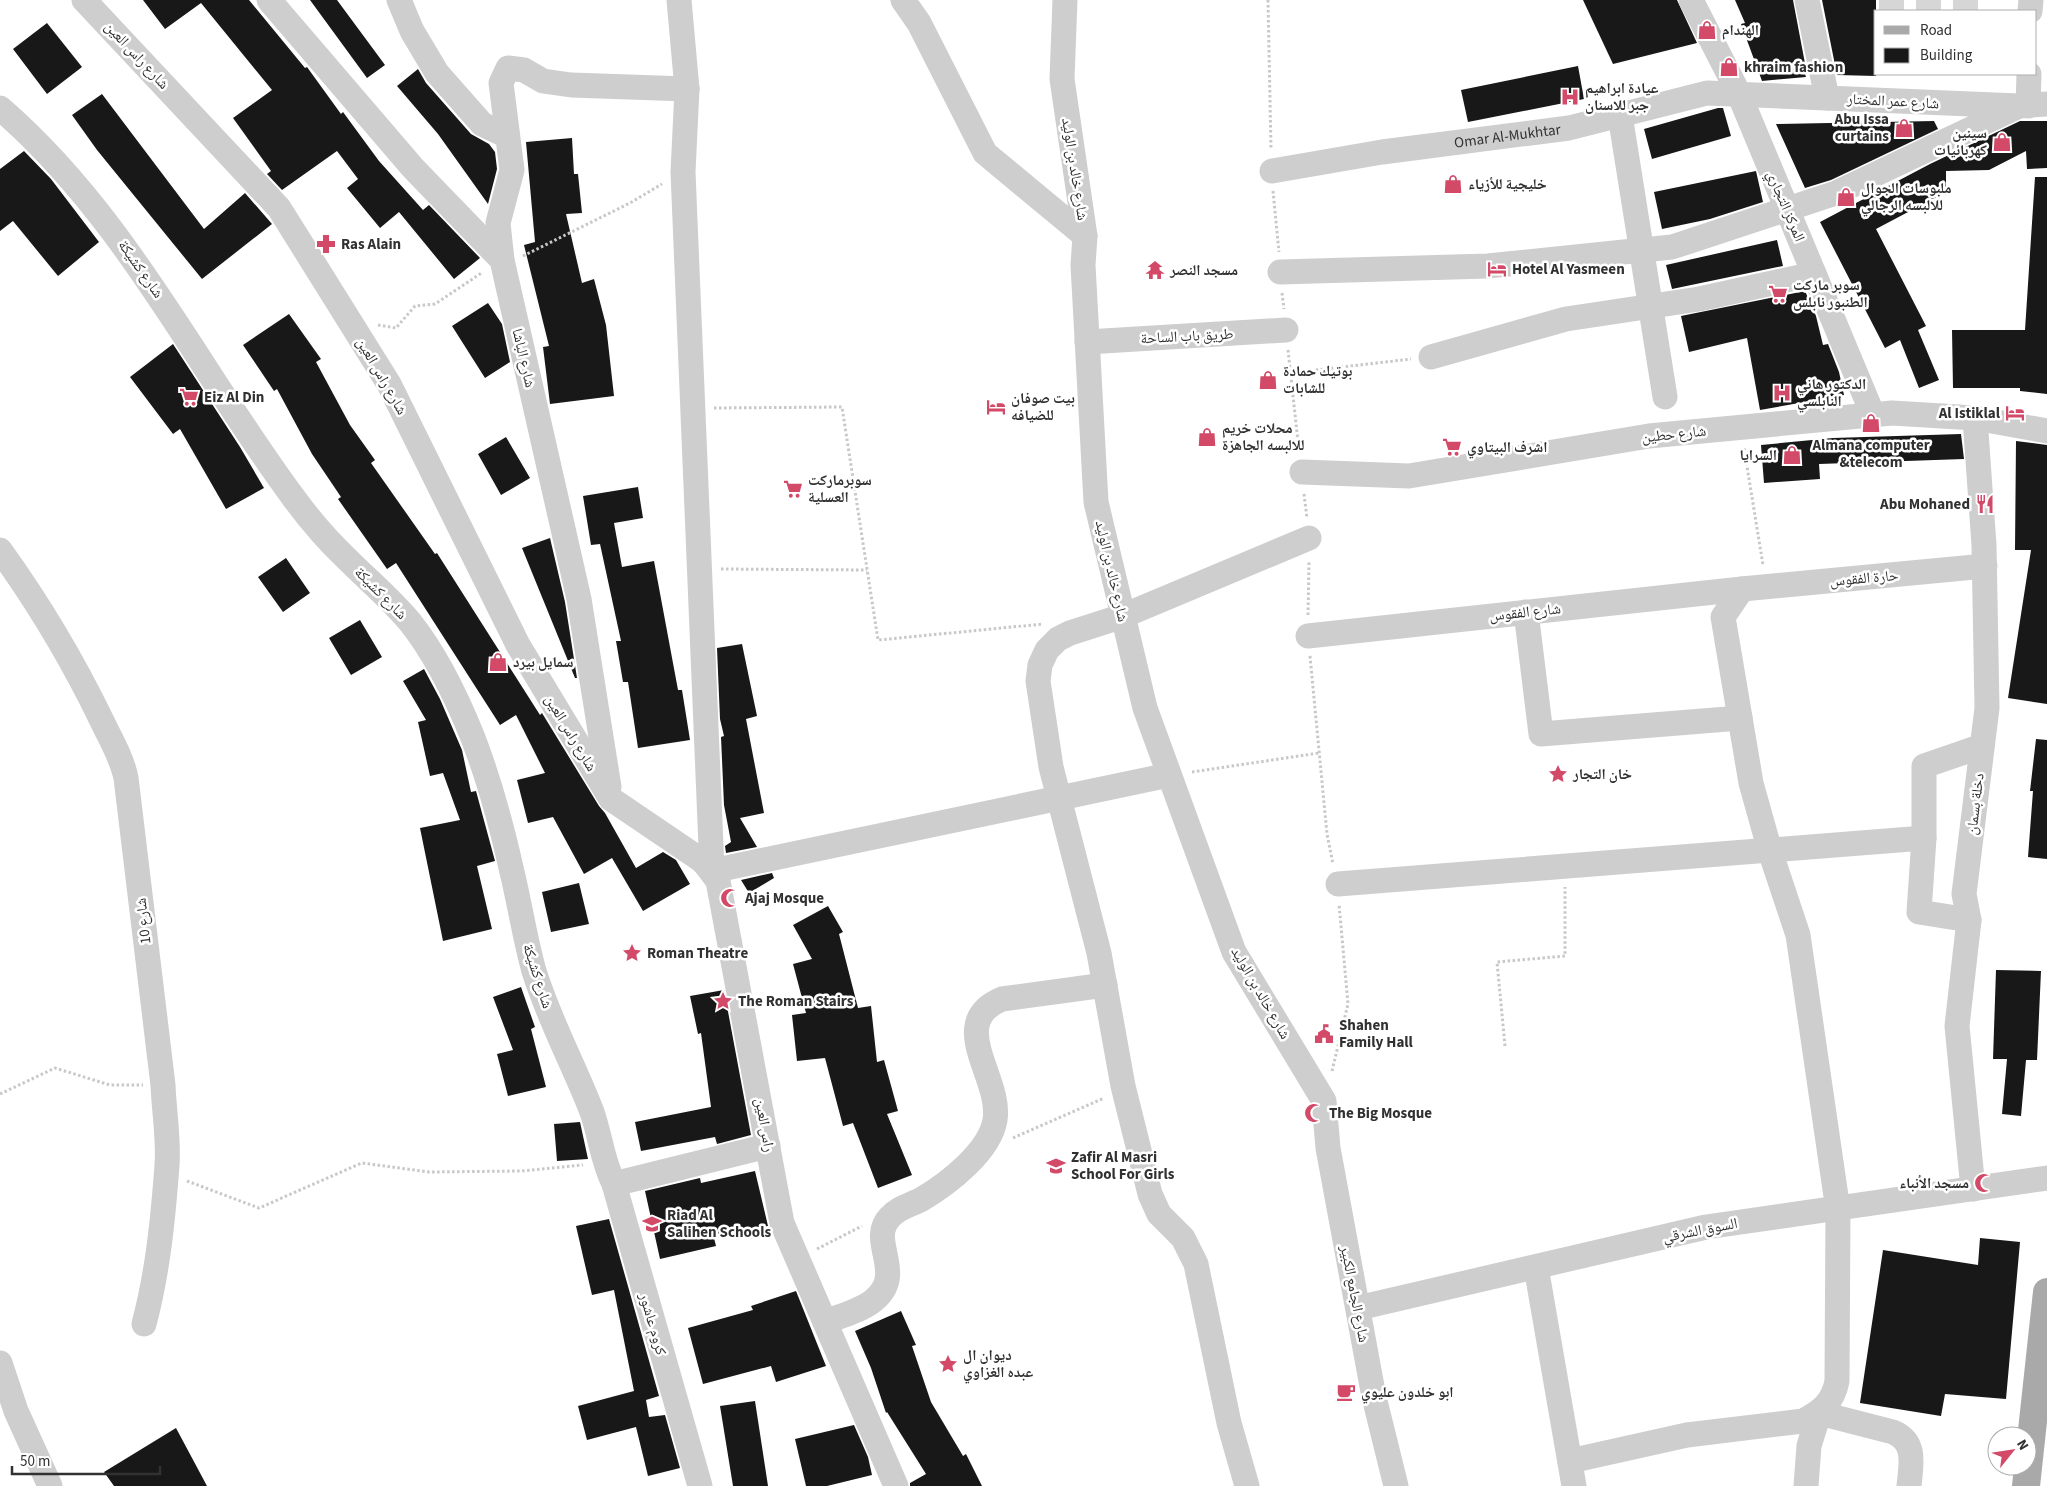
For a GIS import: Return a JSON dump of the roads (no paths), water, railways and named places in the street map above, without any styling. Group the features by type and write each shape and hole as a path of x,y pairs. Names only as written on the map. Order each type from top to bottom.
{"main road":[{"path":"2026,1486 2047,1292"}],"street":[{"name":"شارع راس العين","path":"84,0 278,208 389,384 518,645 611,799"},
{"path":"269,0 413,168 502,260"},
{"path":"399,0 412,31 437,73 482,124 507,136"},
{"path":"679,0 687,89 683,172 700,569 705,864"},
{"path":"903,0 919,23 984,153 1086,236"},
{"name":"شارع خالد بن الوليد","path":"1065,0 1062,79 1086,236 1083,265 1096,502 1144,708 1234,952 1324,1101"},
{"name":"المركز التجاري","path":"1692,0 1739,94 1873,415"},
{"path":"1807,0 1827,98"},
{"name":"شارع الباشا","path":"611,799 579,599 502,260 498,223 512,170 501,83 508,68 524,70 543,82 571,85 687,89"},
{"path":"1280,272 1488,266 1672,248 1836,193 2032,105 2029,75"},
{"name":"Omar Al-Mukhtar","path":"1272,171 1382,152 1569,128 1708,93 1739,94"},
{"name":"شارع عمر المختار","path":"1739,94 2032,105"},
{"name":"شارع كشيكة","path":"0,108 58,165 124,245 164,302 240,422 306,514 347,560 403,613 429,649 455,698 482,762 506,845 535,975 594,1118 603,1145 609,1174"},
{"path":"1620,116 1664,397"},
{"path":"1431,357 1566,319 1699,299 1814,274"},
{"name":"طريق باب الساحة","path":"1087,342 1286,330"},
{"name":"شارع حطين","path":"1302,472 1409,476 1649,436 1892,413 1975,418 2047,431"},
{"name":"دخلة بسمان","path":"1973,1189 1957,1026 1969,920 1964,894 1987,708 1985,566 1975,418"},
{"path":"1247,1486 1230,1423 1196,1264 1182,1238 1159,1214 1153,1204 1123,1086 1099,953 1051,767 1038,681 1040,665 1047,650 1058,639 1070,633 1123,616 1309,538"},
{"name":"شارع 10","path":"0,550 39,607 69,657 125,771 163,1085 166,1133 166,1173 160,1244 144,1324"},
{"name":"حارة الفقوس","path":"1742,589 1985,566"},
{"path":"1570,1461 1687,1435 1803,1421 1819,1413 1829,1403 1837,1381 1838,1210 1798,935 1770,850 1751,783 1723,617 1742,589"},
{"name":"شارع الفقوس","path":"1308,636 1742,589"},
{"path":"1526,612 1540,734 1740,718"},
{"path":"1969,920 1919,912 1924,838 1924,766 1982,746"},
{"path":"611,799 705,864 1169,776"},
{"path":"1338,884 1924,838"},
{"name":"راس العين","path":"705,864 722,894 782,1223 896,1486"},
{"path":"825,1322 865,1306 881,1292 887,1279 888,1265 882,1234 888,1219 896,1211 931,1193 974,1157 990,1137 996,1114 995,1099 977,1041 977,1024 982,1012 1002,998 1105,985"},
{"name":"شارع الجامع الكبير","path":"1324,1101 1328,1148 1374,1397 1396,1486"},
{"path":"609,1174 768,1146"},
{"name":"كروم عاشور","path":"609,1174 700,1486"},
{"name":"السوق الشرقي","path":"1358,1308 1706,1227 1838,1210 2047,1178"},
{"path":"1536,1267 1574,1486"},
{"path":"0,1363 20,1419 50,1486"},
{"path":"1806,1486 1810,1446 1819,1413"},
{"path":"1819,1413 1893,1432 1902,1437 1908,1444 1911,1453 1909,1486"}],"tunnel":[{"path":"1879,2 1988,4"}],"place":[{"name":"الهندام","path":"1707,30"},
{"name":"khraim fashion","path":"1729,67"},
{"name":"عيادة ابراهيم جبر للاسنان","path":"1570,97"},
{"name":"Abu Issa curtains","path":"1904,128"},
{"name":"سينين كهربائيات","path":"2002,142"},
{"name":"خليجية للأزياء","path":"1453,184"},
{"name":"ملبوسات الجوال للالبسه الرجالي","path":"1846,197"},
{"name":"Ras Alain","path":"326,244"},
{"name":"Hotel Al Yasmeen","path":"1497,269"},
{"name":"مسجد النصر","path":"1155,270"},
{"name":"سوبر ماركت الطنبور نابلس","path":"1778,294"},
{"name":"بوتيك حمادة للشابات","path":"1268,380"},
{"name":"الدكتور هاني النابلسي","path":"1782,393"},
{"name":"Eiz Al Din","path":"189,397"},
{"name":"بيت صوفان للضيافه","path":"996,407"},
{"name":"Al Istiklal","path":"2015,413"},
{"name":"Almana computer &telecom","path":"1871,423"},
{"name":"محلات خريم للالبسه الجاهزة","path":"1207,437"},
{"name":"اشرف البيتاوي","path":"1452,447"},
{"name":"السرايا","path":"1792,455"},
{"name":"سوبرماركت العسلية","path":"793,489"},
{"name":"Abu Mohaned","path":"1985,504"},
{"name":"سمايل بيرد","path":"498,662"},
{"name":"خان التجار","path":"1558,774"},
{"name":"Ajaj Mosque","path":"730,898"},
{"name":"Roman Theatre","path":"632,953"},
{"name":"The Roman Stairs","path":"723,1001"},
{"name":"Shahen Family Hall","path":"1324,1034"},
{"name":"The Big Mosque","path":"1314,1113"},
{"name":"Zafir Al Masri School For Girls","path":"1056,1166"},
{"name":"مسجد الأنباء","path":"1984,1183"},
{"name":"Riad Al Salihen Schools","path":"652,1224"},
{"name":"ديوان ال عبده الغزاوي","path":"948,1364"},
{"name":"ابو خلدون عليوي","path":"1346,1392"}]}
